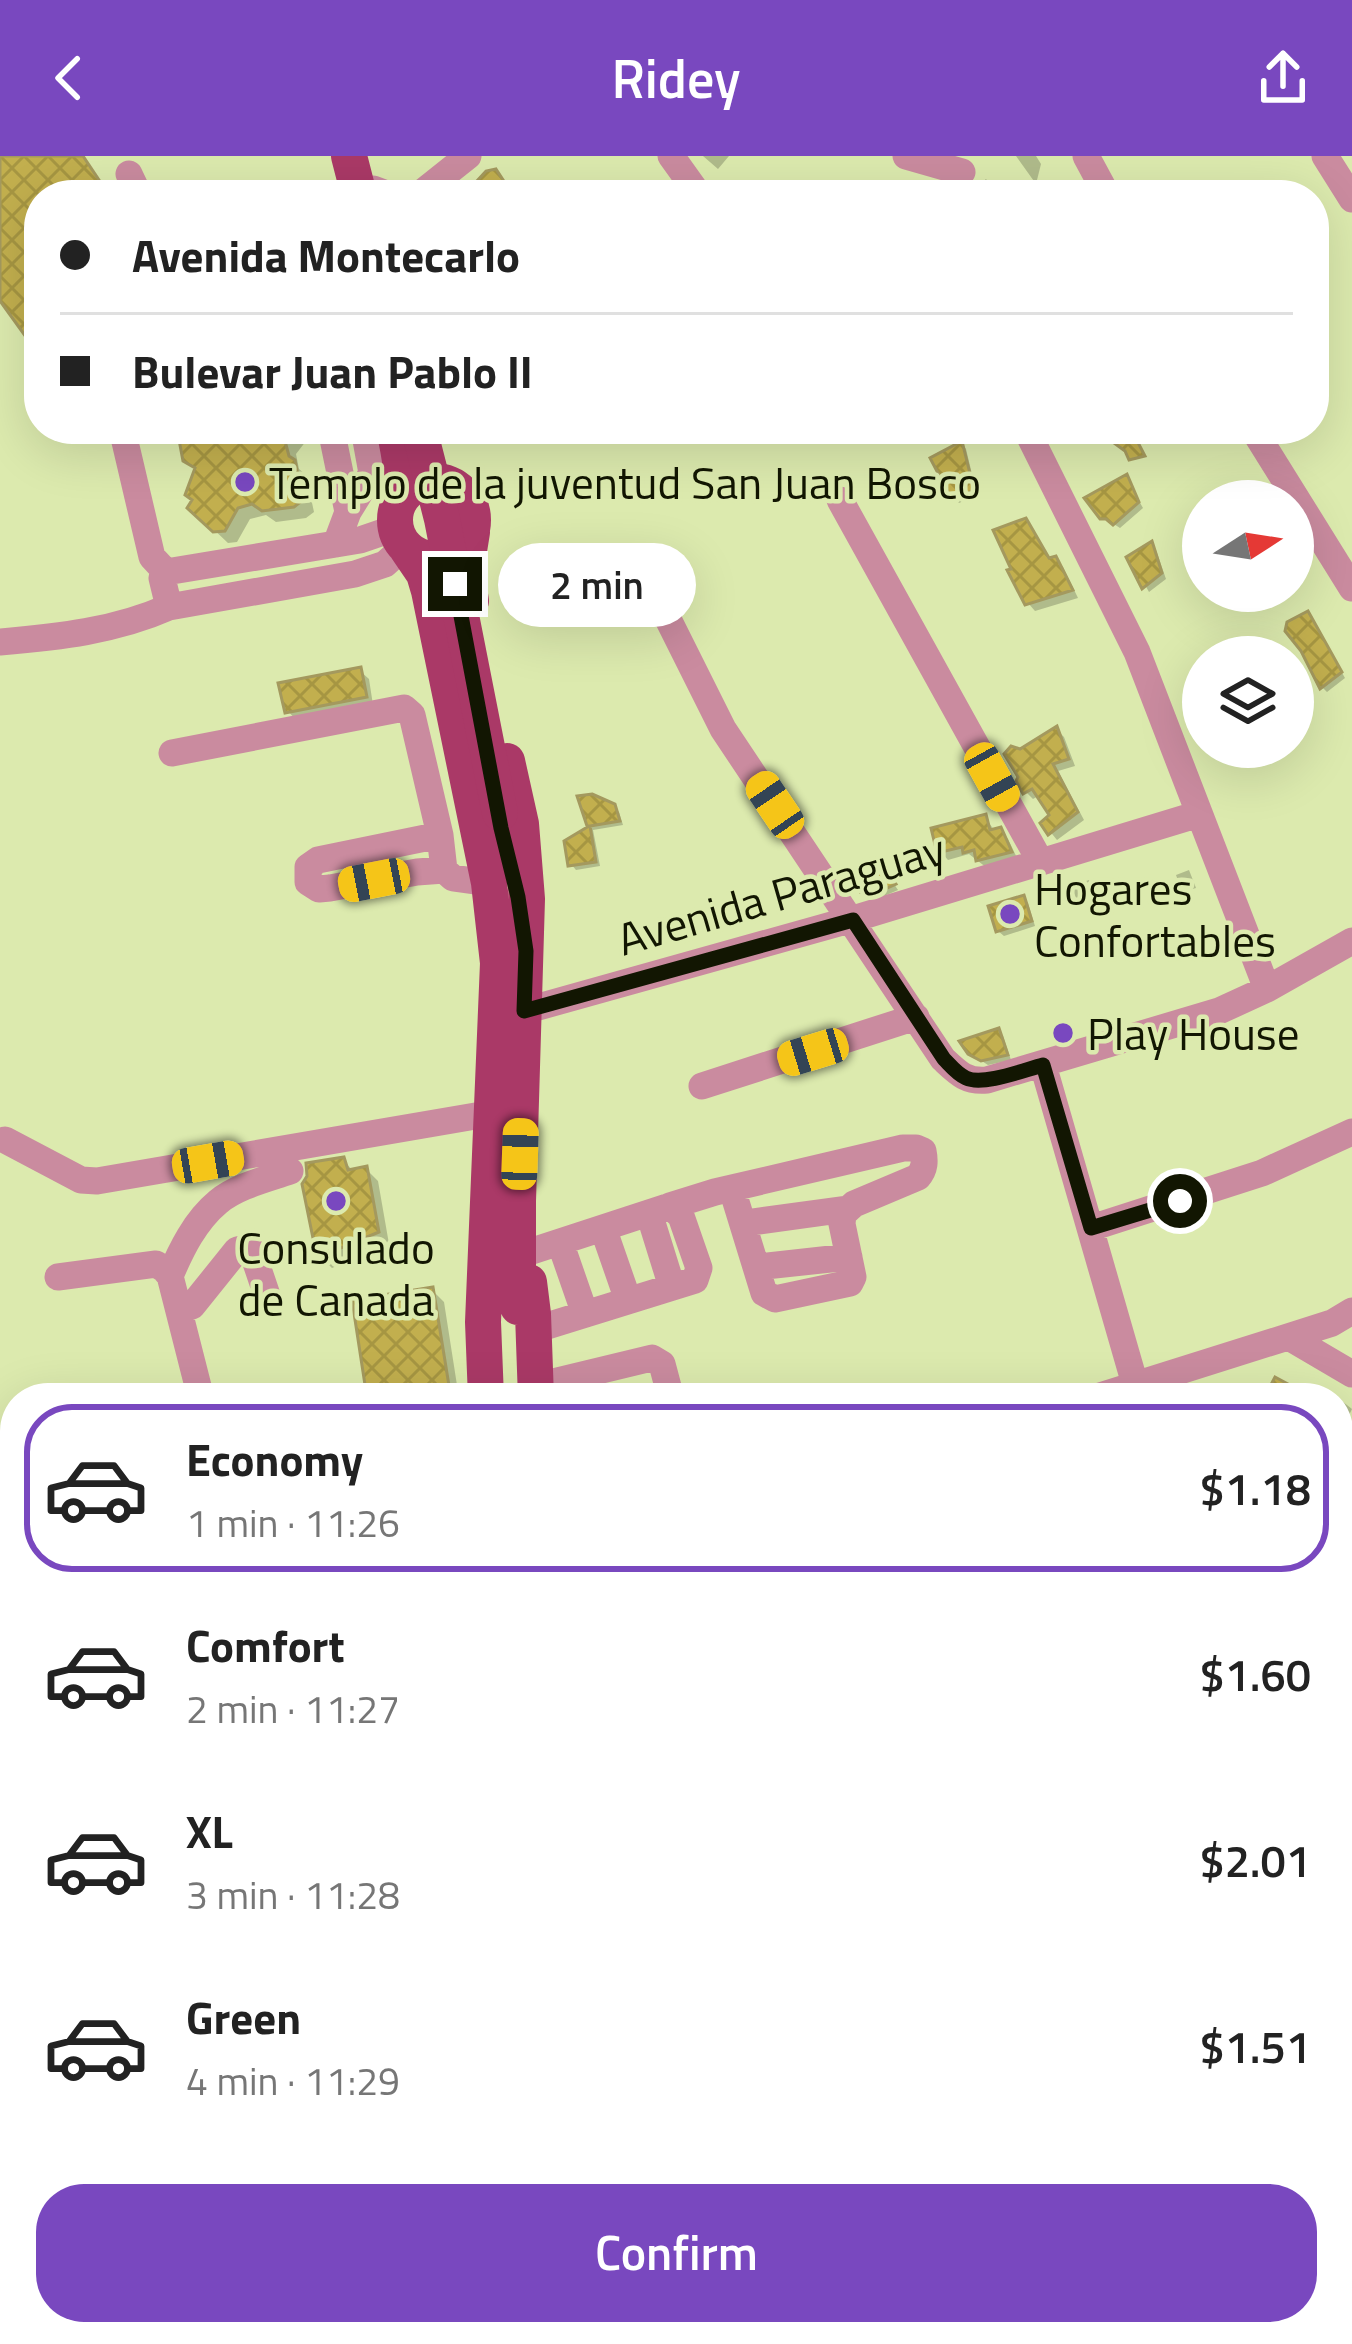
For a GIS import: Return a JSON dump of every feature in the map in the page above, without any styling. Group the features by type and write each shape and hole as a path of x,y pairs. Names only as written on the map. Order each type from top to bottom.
{"main road":[{"path":"349,156 367,180"},
{"path":"398,444 403,464 401,532 424,574 489,883 512,957"},
{"path":"423,444 446,539 500,820 504,899 524,1011 521,1245 526,1318 542,1383"},
{"path":"439,444 448,472 471,505 467,585 521,824 527,899 512,957 494,1113 483,1322 485,1383"},
{"path":"401,532 415,484 440,480 464,493"},
{"path":"401,532 430,560 455,553 472,532"}],"street":[{"path":"438,180 468,156"},
{"path":"906,156 962,172"},
{"path":"1325,156 1352,199"},
{"path":"126,444 152,557 166,572"},
{"path":"334,444 348,512"},
{"path":"335,544 372,473 367,444"},
{"path":"1033,444 1137,652 1267,989"},
{"path":"1262,444 1352,588"},
{"path":"840,500 1040,861"},
{"path":"169,607 162,578 166,572 401,532"},
{"path":"0,642 93,632 169,607 356,574 385,564 401,532"},
{"path":"642,567 723,729 944,1059 963,1077 987,1080 1219,1011 1352,941"},
{"path":"172,753 404,708 412,715 444,870 453,878 489,883"},
{"name":"Avenida Paraguay","path":"524,1011 853,920 1199,814"},
{"path":"440,836 318,860 308,867 308,882 320,889 444,870"},
{"path":"702,1086 916,1017"},
{"path":"1043,1065 1134,1383"},
{"path":"5,1140 81,1180 97,1181 494,1113"},
{"path":"1091,1228 1262,1172 1352,1132"},
{"path":"521,1245 560,1242 732,1189 903,1148 923,1151 923,1171 918,1178 847,1208 745,1223"},
{"path":"170,1276 184,1242 218,1202 290,1171"},
{"path":"732,1189 757,1267 849,1257 842,1224 847,1208"},
{"path":"526,1318 585,1314 695,1280 699,1268 681,1216 659,1210"},
{"path":"602,1228 628,1300"},
{"path":"560,1242 585,1314"},
{"path":"179,1311 192,1306 237,1250 245,1248 257,1260 270,1304"},
{"path":"58,1277 155,1264 164,1269 170,1276 198,1383"},
{"path":"1162,1383 1288,1337 1346,1324"},
{"path":"1288,1337 1352,1374"},
{"path":"570,1383 652,1358 662,1364 667,1383"}],"building":[{"path":"0,156 83,156 99,180 24,180 24,334 0,301"},
{"path":"496,169 503,180 478,180"},
{"name":"Templo de la juventud San Juan Bosco","path":"180,444 286,444 295,460 303,500 294,507 262,511 252,504 238,508 225,531 213,532 187,508 192,500 185,495 195,468 183,461"},
{"path":"963,444 974,490 952,500 930,458"},
{"path":"1115,444 1139,444 1145,456 1129,460"},
{"path":"1127,474 1139,502 1113,525 1100,519 1084,498"},
{"path":"1026,518 1049,558 1056,556 1073,590 1025,605 993,530"},
{"path":"1152,541 1162,573 1142,589 1126,557"},
{"path":"1309,612 1342,672 1320,689 1314,677 1314,636 1289,636 1287,622"},
{"path":"361,667 367,697 285,713 278,683"},
{"path":"1057,726 1069,759 1053,764 1078,812 1048,835 1040,823 1049,815 1032,789 1023,794 1004,754 1011,746 1020,749"},
{"path":"592,794 615,804 620,821 590,826 596,862 568,866 564,841 589,826 577,796"},
{"path":"986,814 990,830 1001,827 1012,852 976,861 974,850 963,853 962,847 937,853 931,828"},
{"path":"882,863 896,884 876,893 860,892 854,882"},
{"name":"Hogares Confortables","path":"1024,895 1032,921 996,932 988,906"},
{"path":"999,1028 1008,1055 981,1061 959,1041"},
{"path":"344,1157 348,1170 367,1166 379,1232 317,1258 302,1184 306,1163"},
{"path":"433,1287 449,1383 365,1383 352,1300"}],"place":[{"name":"Templo de la juventud San Juan Bosco","path":"245,482"},
{"name":"Hogares Confortables","path":"1010,914"},
{"name":"Play House","path":"1063,1033"},
{"name":"Consulado de Canada","path":"336,1201"}],"route":[{"path":"455,584 518,897 526,951 524,1011 853,920 944,1059 963,1077 987,1080 1043,1065 1091,1228 1180,1201"}]}
